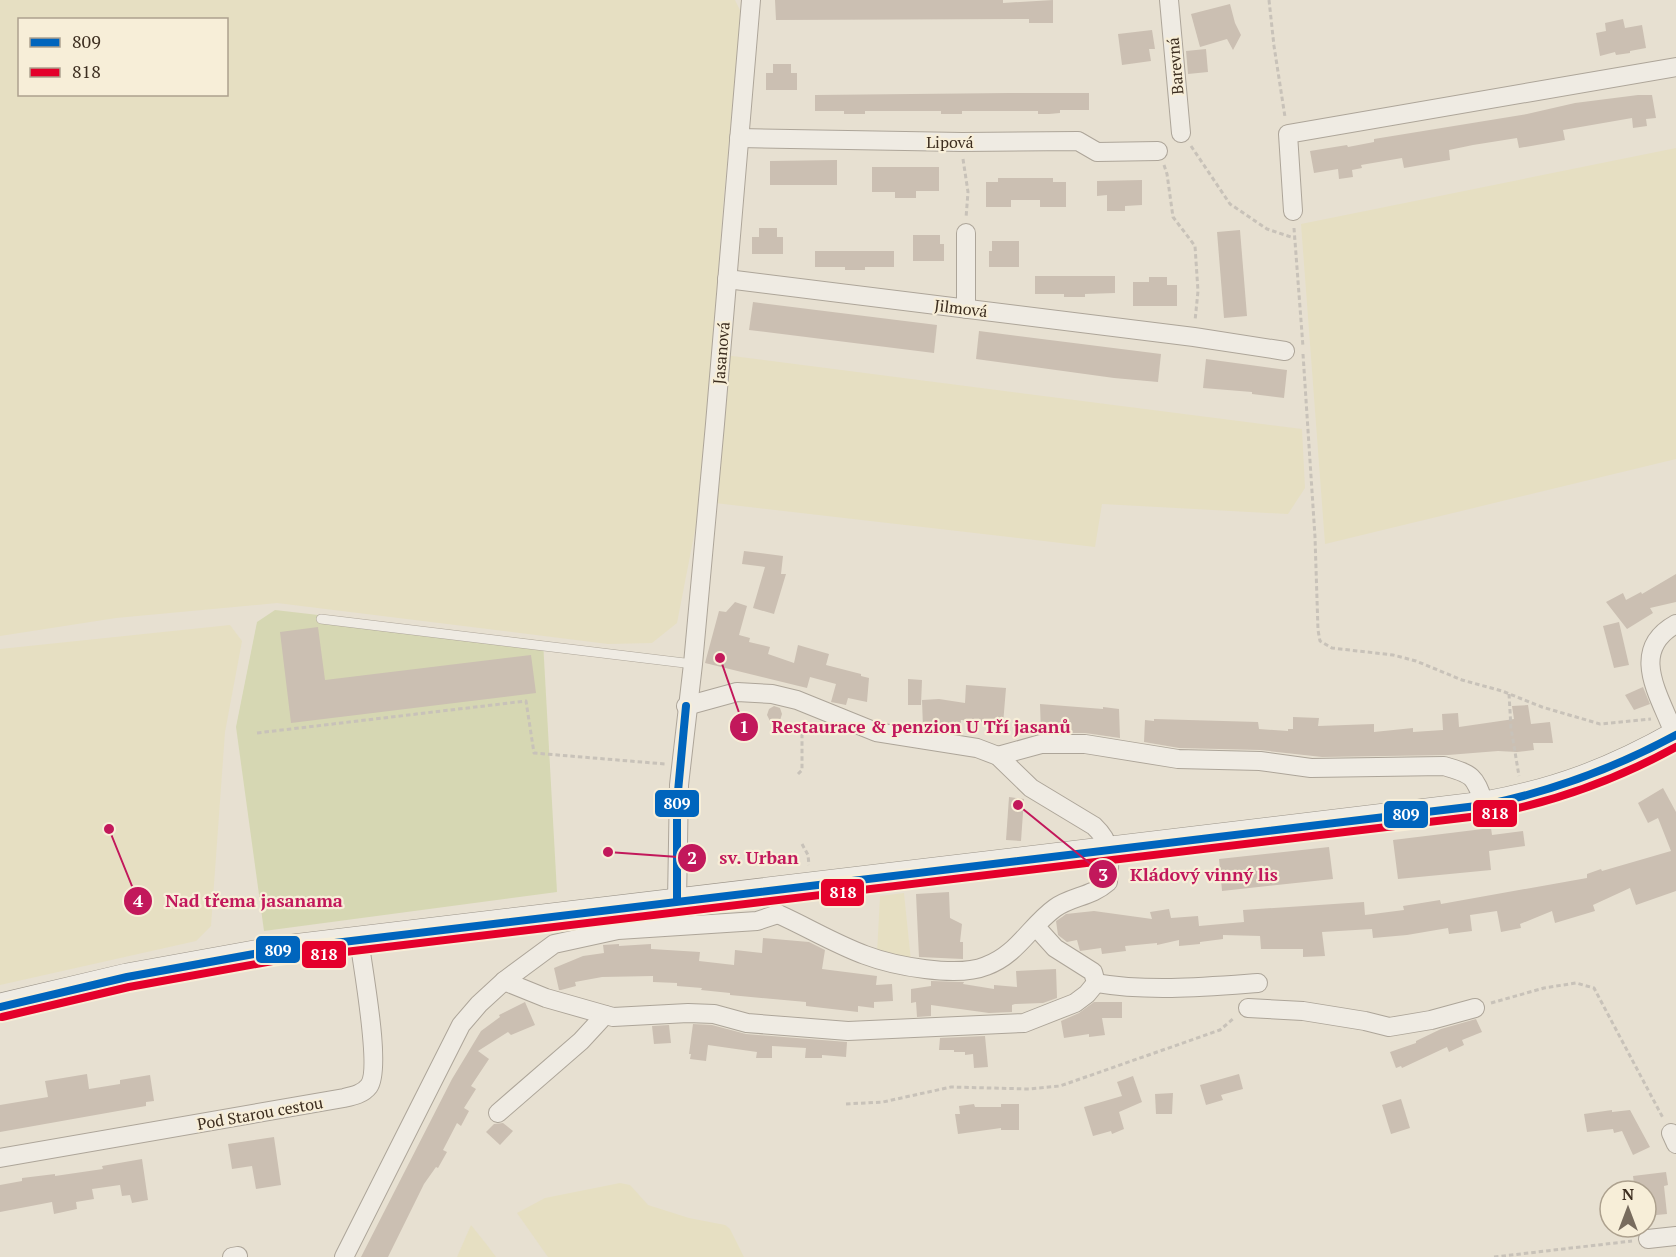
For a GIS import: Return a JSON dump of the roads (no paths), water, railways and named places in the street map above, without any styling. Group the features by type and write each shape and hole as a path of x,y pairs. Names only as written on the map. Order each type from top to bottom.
{"main road":[{"path":"0,1007 62,991 194,963 359,938 677,901 779,901 1110,850 1485,806 1553,790 1598,775 1635,758 1673,730"}],"street":[{"name":"Jasanová","path":"677,901 678,802 693,664 751,0"},
{"name":"Barevná","path":"1169,0 1181,133"},
{"path":"1293,211 1288,134 1676,67"},
{"name":"Lipová","path":"739,138 962,142 1078,141 1098,152 1158,152"},
{"path":"966,233 966,309"},
{"name":"Jilmová","path":"727,279 1194,337 1285,351"},
{"path":"1673,730 1653,678 1650,656 1654,643 1661,634 1676,624"},
{"path":"344,1257 461,1025 479,1004 504,981 554,944 618,930 757,921 779,901 865,955 921,968 964,971 986,967 1005,956 1019,946 1056,907 1099,890 1108,882 1110,850 1101,833 1094,826 1031,788 998,756 977,748 876,732 784,696 748,692 727,694 687,706"},
{"path":"998,756 1041,744 1086,744 1178,759 1260,760 1311,768 1444,766 1462,771 1475,778 1485,806"},
{"path":"1036,927 1054,948 1093,972 1096,983"},
{"name":"Pod Starou cestou","path":"0,1158 344,1098 363,1092 372,1079 373,1058 359,938"},
{"path":"504,981 546,998 613,1017 706,1014 747,1023 848,1031 1024,1023 1075,1003 1096,983"},
{"path":"1096,983 1122,987 1202,987 1258,983"},
{"path":"1248,1008 1303,1011 1389,1027 1431,1020 1475,1008"},
{"path":"498,1113 581,1041 605,1015"},
{"path":"1658,1238 1676,1236"}],"lane":[{"path":"321,619 693,664"}],"place":[{"name":"Restaurace & penzion U Tří jasanů","path":"720,658"},
{"name":"Kládový vinný lis","path":"1018,805"},
{"name":"Nad třema jasanama","path":"109,829"},
{"name":"sv. Urban","path":"608,852"}]}
